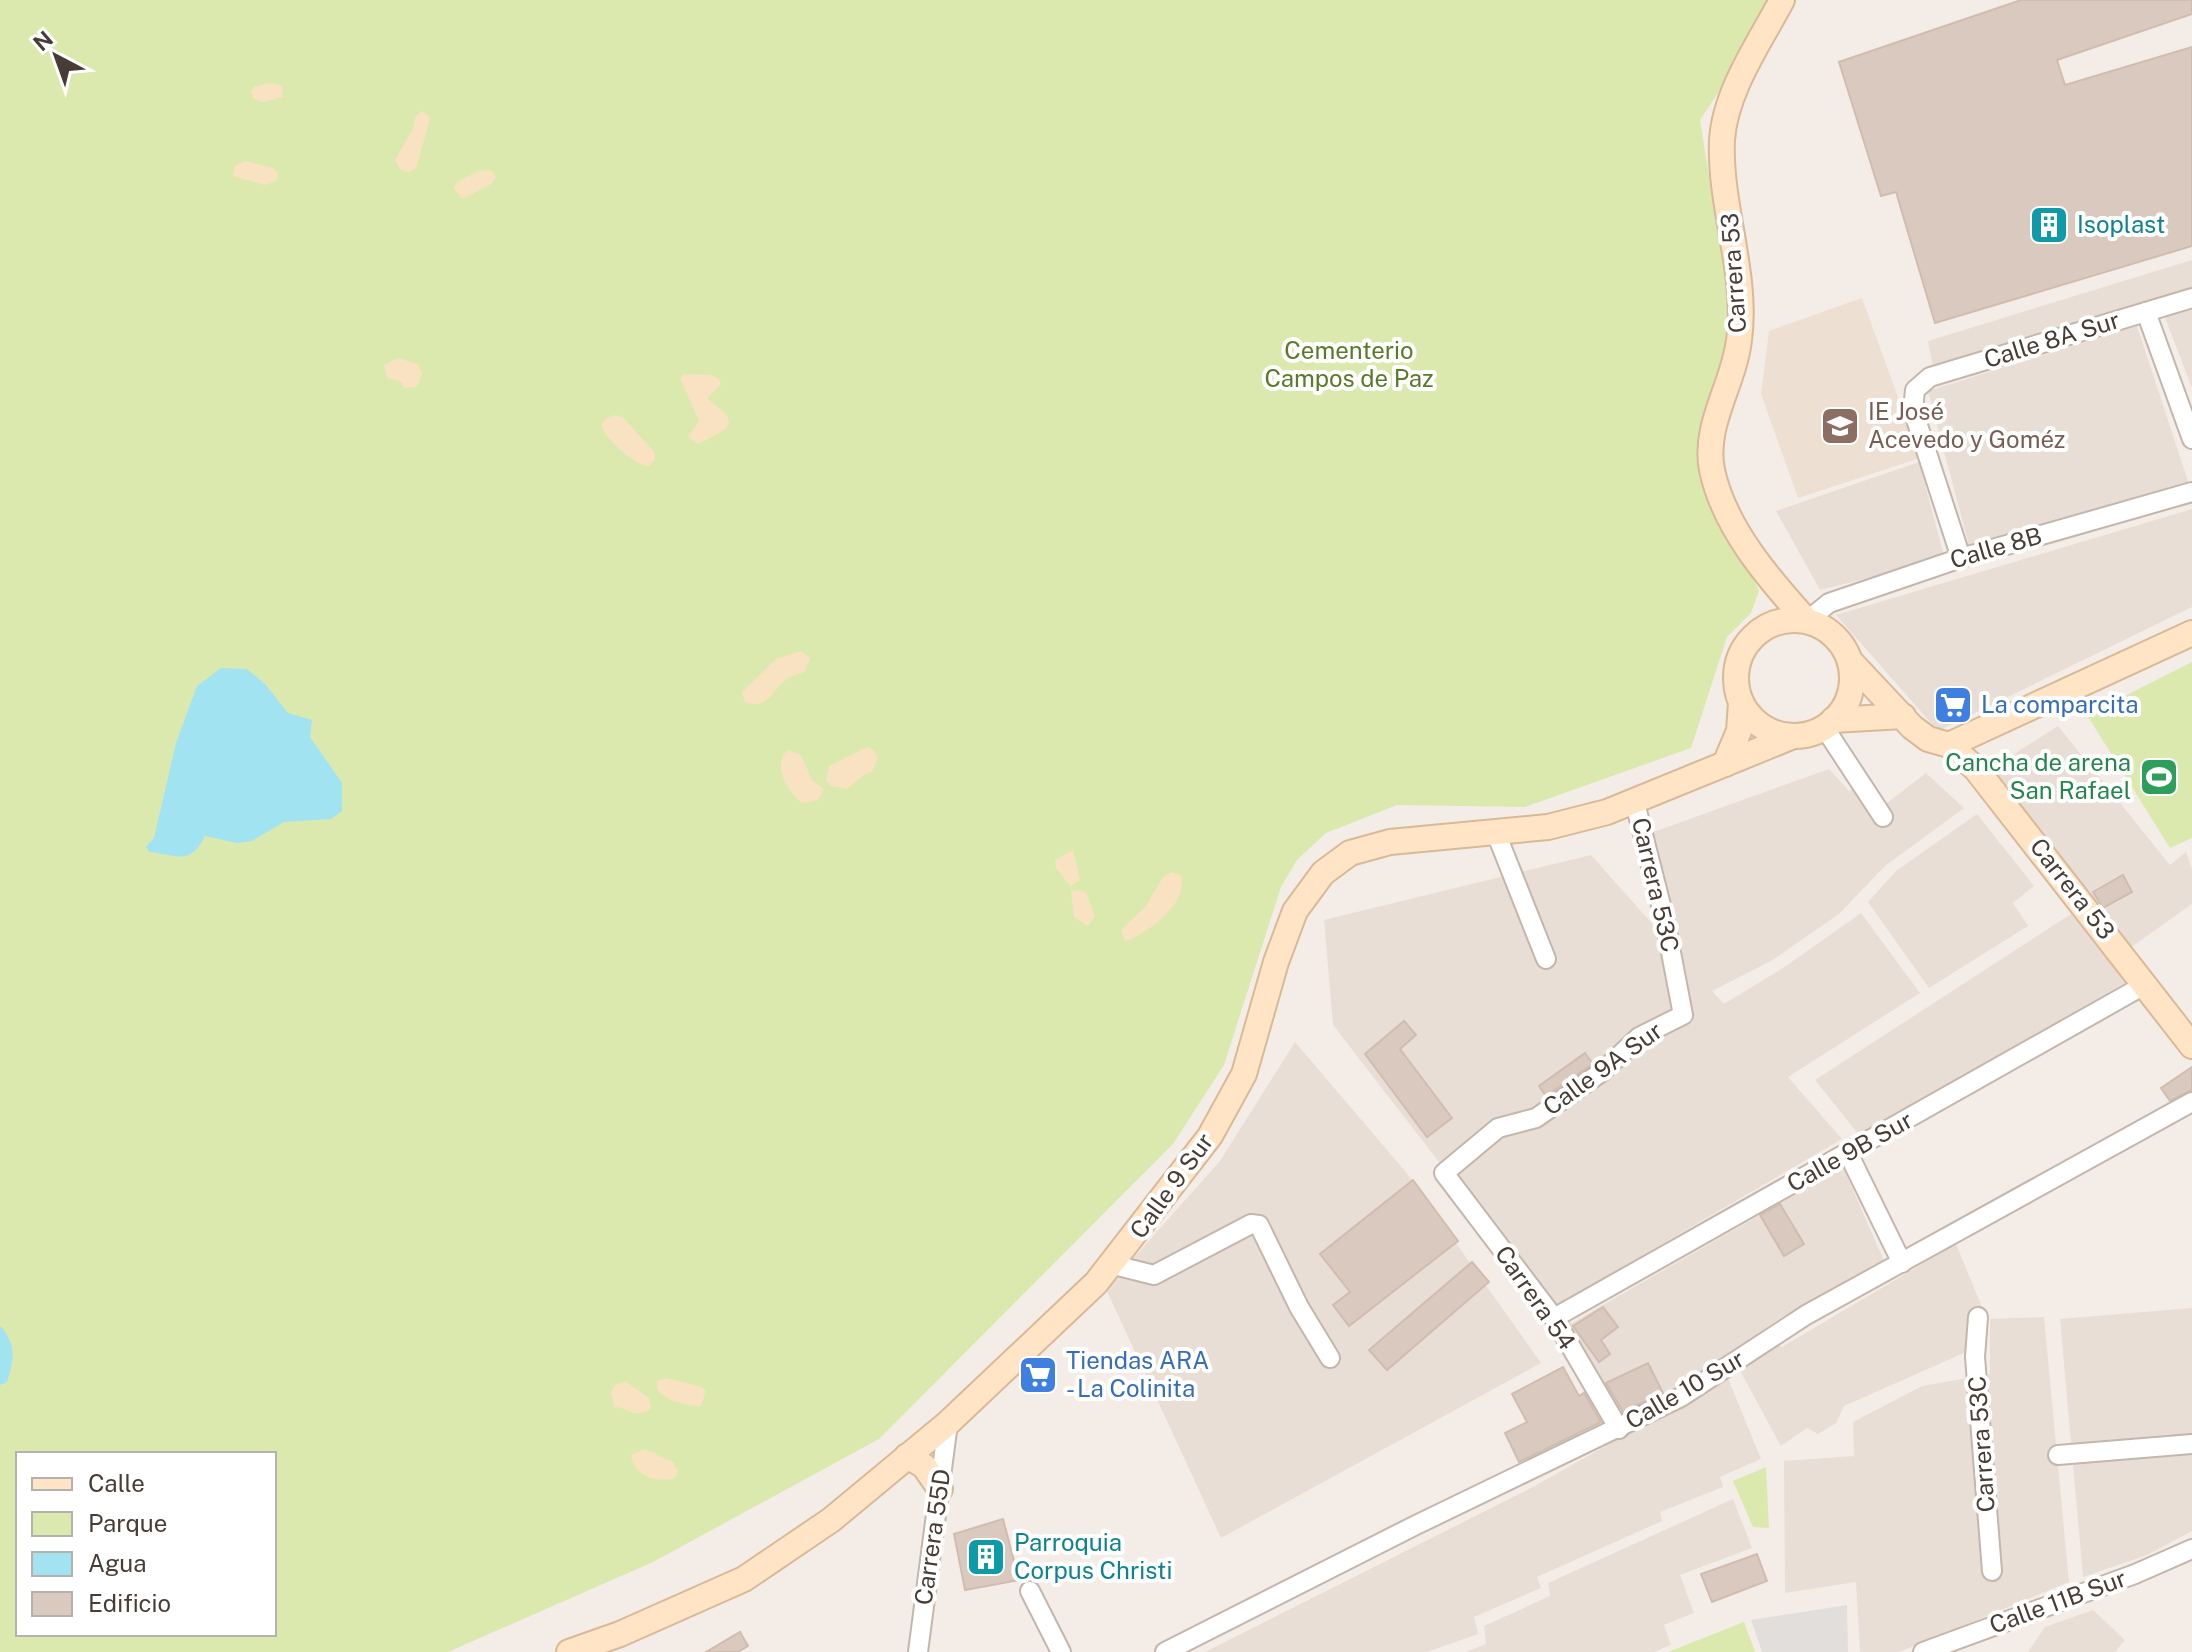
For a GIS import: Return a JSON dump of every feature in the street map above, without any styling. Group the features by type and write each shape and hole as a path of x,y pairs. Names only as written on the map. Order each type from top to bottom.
{"main road":[{"name":"Carrera 53","path":"1782,0 1728,108 1722,140 1741,302 1739,342 1712,435 1712,469 1722,501 1776,586 1807,620"},
{"path":"1775,622 1776,586"},
{"path":"1725,764 1739,731 1741,702 1736,685 1739,659 1752,637 1775,622 1807,620 1838,638 1851,662 1851,688 1829,724"},
{"path":"1949,745 2192,633"},
{"name":"Carrera 53","path":"1851,662 1928,739 1949,745 1999,795 2192,1046"},
{"path":"1741,702 1764,727 1791,737 1829,724 1903,716"},
{"name":"Calle 9 Sur","path":"569,1652 620,1634 744,1579 831,1520 948,1423 1114,1265 1193,1163 1244,1074 1276,962 1295,911 1323,873 1350,853 1390,842 1548,827 1635,803 1791,737"},
{"path":"907,1456 924,1466 940,1489"}],"street":[{"name":"Calle 8A Sur","path":"1961,558 1913,410 1915,390 1930,377 2192,298"},
{"path":"2146,312 2192,439"},
{"name":"Calle 8B","path":"1807,620 1829,603 1961,558 2192,492"},
{"path":"1829,724 1883,817"},
{"name":"Carrera 53C","path":"1635,803 1665,921 1683,1015"},
{"path":"1496,833 1546,959"},
{"name":"Calle 9B Sur","path":"1554,1318 2146,984"},
{"name":"Calle 9A Sur","path":"1444,1173 1498,1128 1536,1118 1603,1071 1639,1037 1683,1015"},
{"name":"Calle 10 Sur","path":"1165,1652 1191,1646 1416,1525 1681,1397 1806,1315 2192,1102"},
{"path":"1848,1153 1902,1263"},
{"name":"Carrera 54","path":"1444,1173 1554,1318 1619,1429"},
{"path":"1114,1265 1154,1275 1251,1224 1263,1229 1299,1307 1330,1358"},
{"name":"Carrera 53C","path":"1978,1317 1975,1357 1992,1571"},
{"name":"Carrera 55D","path":"918,1652 948,1423"},
{"path":"2058,1455 2192,1444"},
{"name":"Calle 11B Sur","path":"1923,1652 2135,1574 2192,1549"},
{"path":"1030,1591 1061,1652"}],"shaded area":[{"path":"2192,260 2192,290 1933,367 1928,341"},
{"name":"IE José Acevedo y Goméz","path":"1862,298 1920,458 1798,498 1761,394 1769,331"},
{"path":"2192,307 2192,388 2164,315"},
{"path":"2137,326 2189,484 1970,549 1928,391"},
{"path":"1919,462 1945,559 1820,590 1776,511"},
{"path":"2192,509 2192,607 1938,731 1836,615"},
{"path":"2058,726 2170,865 2186,852 2192,869 2192,904 2130,948 1992,768"},
{"path":"1829,769 1849,791 1855,787 1883,806 1926,773 1964,808 1885,866 1839,914 1771,961 1712,991 1724,1004 1786,966 1861,913 1920,993 1788,1077 1842,1139 1552,1308 1333,1025 1324,920 1591,855 1679,954 1672,911 1648,834"},
{"path":"1977,814 2034,886 2013,903 2028,926 1929,988 1868,902 1896,871"},
{"path":"2071,914 2128,981 1859,1135 1815,1080"},
{"path":"1295,1042 1405,1171 1541,1363 1221,1538 1106,1289 1220,1161"},
{"path":"1843,1167 1884,1261 1780,1318 1691,1382 1627,1415 1589,1369 1563,1328"},
{"path":"1956,1244 1984,1312 1973,1349 1844,1406 1836,1423 1818,1434 1807,1428 1781,1446 1738,1367 1775,1343 1782,1347"},
{"path":"2192,1308 2192,1531 2147,1555 2083,1577 2060,1319"},
{"path":"2044,1317 2069,1582 1899,1652 1860,1652 1856,1582 1785,1593 1784,1461 1854,1456 1853,1422 1922,1386 1990,1374 1990,1319"},
{"path":"1725,1371 1761,1459 1720,1477 1723,1487 1660,1512 1662,1521 1537,1577 1541,1588 1474,1617 1478,1634 1427,1652 1205,1652 1533,1487 1641,1426"},
{"path":"1733,1499 1752,1548 1680,1575 1694,1613 1664,1625 1671,1645 1654,1652 1466,1652 1486,1644 1484,1626 1550,1596 1548,1583"},
{"path":"1847,1605 1848,1652 1762,1652 1751,1620"},
{"path":"2093,1610 2125,1640 2115,1652 2028,1652 2045,1627"}],"green space":[{"name":"Cementerio Campos de Paz","path":"0,0 1769,0 1747,50 1700,120 1728,295 1715,498 1759,591 1751,613 1727,637 1691,748 1525,807 1397,805 1326,833 1297,860 1281,887 1224,1065 1173,1144 879,1439 653,1562 448,1652 0,1652"},
{"name":"Cancha de arena San Rafael","path":"2192,662 2192,838 2170,848 2087,715"},
{"path":"1766,1467 1769,1528 1753,1527 1733,1481"},
{"path":"1744,1622 1755,1652 1668,1652"}],"sand":[{"path":"269,83 282,85 283,97 263,102 254,99 251,91 254,87"},
{"path":"422,111 429,117 429,123 416,168 409,172 401,170 395,160 413,129 415,117"},
{"path":"245,161 273,168 278,173 277,181 265,185 233,176 235,166"},
{"path":"481,170 492,171 496,177 491,184 462,199 454,188 457,182"},
{"path":"398,358 417,364 422,373 417,387 405,388 400,381 387,378 384,365"},
{"path":"684,374 711,375 719,379 721,385 707,398 727,415 729,423 726,429 698,444 688,437 699,421 680,378"},
{"path":"615,415 623,417 655,453 655,460 649,466 629,457 604,431 601,426 605,419"},
{"path":"801,651 810,658 805,671 787,679 759,704 745,702 742,692 776,659"},
{"path":"867,747 874,750 878,758 872,772 847,789 831,786 826,781 829,766"},
{"path":"788,750 801,755 812,780 824,789 818,800 802,803 787,785 781,763"},
{"path":"1073,850 1080,880 1070,886 1056,868 1055,860"},
{"path":"1172,872 1180,875 1182,885 1174,905 1145,932 1125,941 1121,930 1146,906 1163,877"},
{"path":"1071,891 1086,893 1095,916 1088,926 1074,917"},
{"path":"666,1378 702,1387 706,1391 701,1406 677,1402 661,1393 657,1389 658,1381"},
{"path":"625,1381 649,1398 651,1408 636,1413 614,1407 611,1392 614,1386"},
{"path":"645,1449 673,1462 678,1471 675,1478 654,1479 641,1473 631,1455"}],"water":[{"path":"221,668 247,669 265,684 288,713 312,720 310,737 342,783 342,811 331,819 284,822 252,841 237,843 205,836 195,851 185,856 149,852 146,847 154,838 176,743 197,686"},
{"path":"0,1326 9,1339 12,1352 7,1382 0,1385"}],"building":[{"path":"2021,0 2192,0 2192,14 2057,60 2065,85 2192,47 2192,246 1935,323 1896,192 1881,196 1839,62"},
{"path":"2123,875 2132,892 2103,908 2093,892"},
{"path":"1404,1021 1416,1035 1400,1049 1452,1118 1427,1137 1365,1054"},
{"path":"1585,1053 1593,1064 1546,1096 1539,1086"},
{"path":"2192,1067 2192,1090 2170,1101 2161,1088"},
{"path":"1413,1180 1458,1241 1349,1326 1333,1305 1350,1292 1320,1254"},
{"path":"1780,1204 1804,1244 1784,1256 1760,1215"},
{"path":"1472,1262 1489,1282 1387,1370 1369,1350"},
{"path":"1603,1307 1618,1327 1601,1340 1610,1354 1599,1362 1573,1326"},
{"path":"1648,1363 1663,1393 1623,1412 1606,1383"},
{"path":"1563,1367 1579,1396 1584,1393 1601,1422 1519,1462 1505,1433 1527,1422 1512,1394"},
{"name":"Parroquia Corpus Christi","path":"1003,1519 1019,1580 965,1590 954,1534"},
{"path":"1757,1554 1767,1581 1712,1602 1701,1574"},
{"path":"740,1632 748,1646 738,1652 706,1652"}],"place":[{"name":"Isoplast","path":"2049,225"},
{"name":"IE José Acevedo y Goméz","path":"1840,426"},
{"name":"La comparcita","path":"1953,705"},
{"name":"Cancha de arena San Rafael","path":"2159,777"},
{"name":"Tiendas ARA - La Colinita","path":"1038,1375"},
{"name":"Parroquia Corpus Christi","path":"986,1557"}]}
